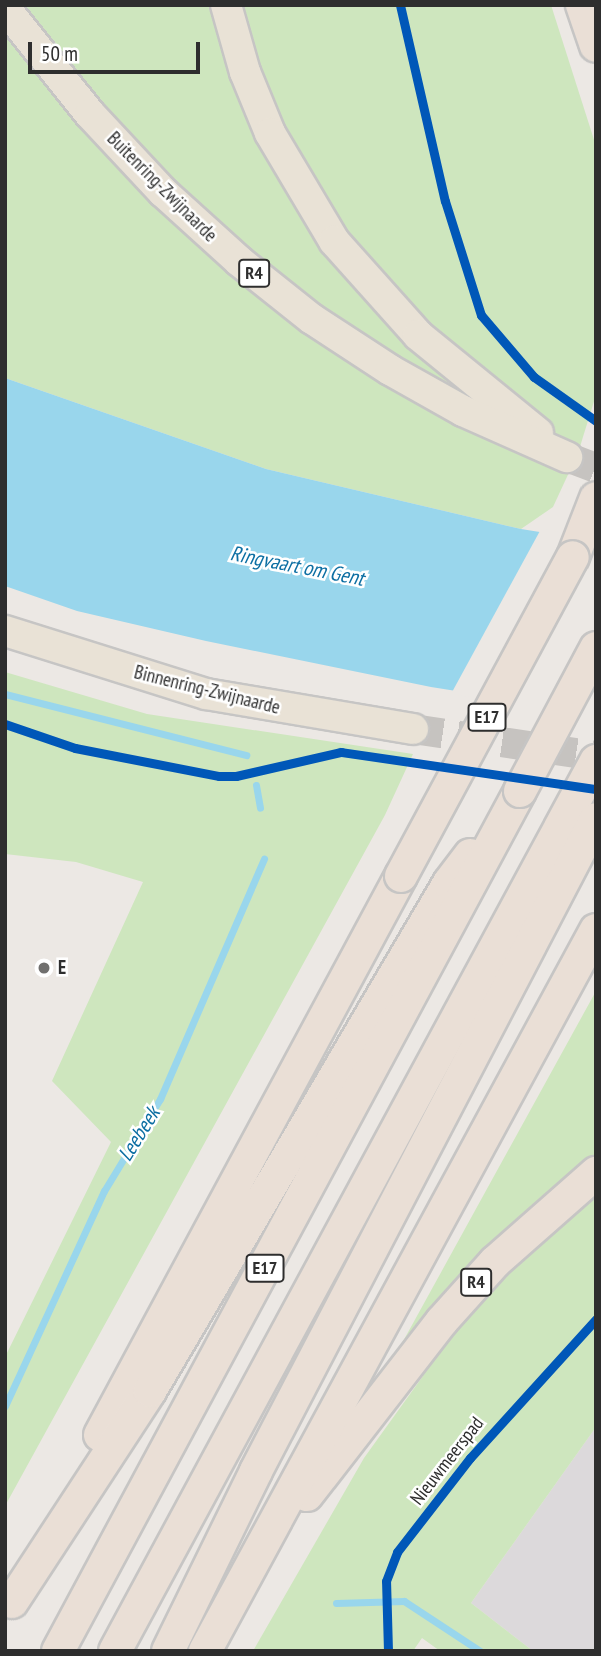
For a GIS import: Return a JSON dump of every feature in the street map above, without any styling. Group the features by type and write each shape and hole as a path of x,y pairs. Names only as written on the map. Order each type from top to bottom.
{"highway":[{"name":"Buitenring-Zwijnaarde","path":"5,8 90,114 163,192 239,261 312,319 390,370 463,411 567,457 418,335 334,241 270,133 245,72 226,5"},
{"path":"582,5 596,46"},
{"path":"573,557 596,498"},
{"name":"E17","path":"8,1608 596,516"},
{"name":"Binnenring-Zwijnaarde","path":"5,631 206,694 413,729"},
{"name":"E17","path":"8,1608 150,1391 460,884 520,791 596,648"},
{"name":"E17","path":"115,1651 596,761"},
{"path":"168,1651 263,1459 596,819"},
{"name":"E17","path":"58,1651 460,884"},
{"path":"205,1651 596,930"},
{"name":"R4","path":"250,1568 442,1321 495,1262 596,1173"}],"shaded area":[{"path":"596,1427 596,1651 533,1651 471,1603"}],"green space":[{"path":"5,5 551,5 596,146 596,395 578,453 553,507 521,529 266,469 5,378"},
{"path":"5,672 147,714 413,754 385,815 5,1506 5,1357 111,1142 52,1081 143,882 76,862 5,854"},
{"path":"596,991 596,1427 471,1603 533,1651 440,1651 422,1638 413,1651 253,1651 364,1458 423,1376 401,1345"}],"water":[{"name":"Ringvaart om Gent","path":"5,378 266,469 521,529 596,541 596,713 431,687 206,641 77,611 5,586"}],"pier":[{"path":"541,529 596,537 596,716 451,694"}],"waterway":[{"path":"5,694 246,755"},
{"path":"256,785 260,808"},
{"name":"Leebeek","path":"5,1406 104,1191 160,1099 264,859"},
{"name":"Leebeek","path":"336,1603 404,1601 480,1651"}],"tunnel":[{"path":"567,457 596,468"},
{"path":"413,729 596,756"}],"cycle path":[{"path":"400,5 445,201 481,315 534,377 596,421"},
{"path":"5,724 75,748 219,776 236,776 341,752 596,789"},
{"name":"Nieuwmeerspad","path":"388,1651 386,1581 397,1552 470,1458 596,1319"}],"place":[{"name":"E","path":"44,968"}]}
